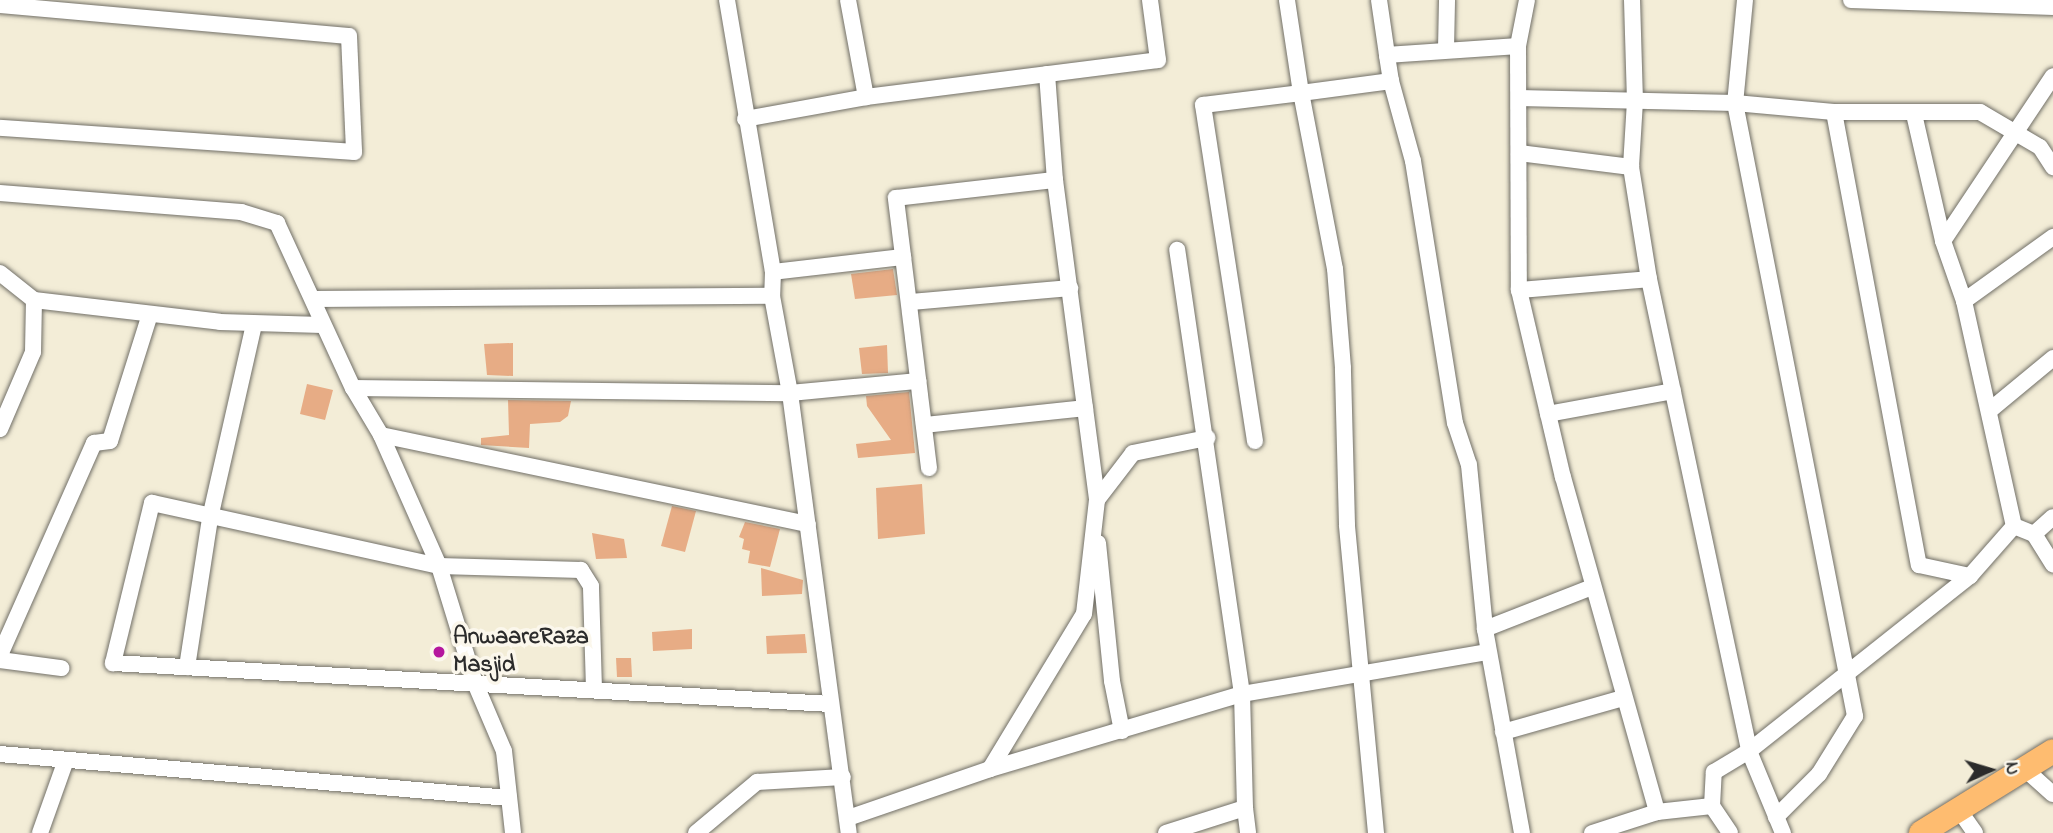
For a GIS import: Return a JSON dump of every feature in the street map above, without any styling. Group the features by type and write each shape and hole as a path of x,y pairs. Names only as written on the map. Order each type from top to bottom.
{"main road":[{"path":"1921,833 2053,751"}],"street":[{"path":"727,0 773,272 772,296 790,393 849,826 990,769 1242,694 1361,670 1487,652"},
{"path":"848,0 866,97"},
{"path":"745,119 866,97 1158,60 1150,0"},
{"path":"1287,0 1301,93 1335,269 1343,368 1347,525 1376,833"},
{"path":"1379,0 1391,81 1413,161 1455,423 1469,465 1487,652 1522,833"},
{"path":"1446,49 1447,0"},
{"path":"1527,0 1518,46 1519,290 1592,587 1657,812"},
{"path":"1632,0 1635,101 1632,167 1649,279 1749,751 1783,833"},
{"path":"1745,0 1735,103 1844,674 1855,716 1819,775 1776,817"},
{"path":"1851,0 2028,4 2053,7"},
{"path":"0,5 349,36 354,152 0,128"},
{"path":"1387,55 1518,46"},
{"path":"990,769 1084,614 1095,527 1097,500 1055,180 1047,74"},
{"path":"1943,241 2017,134 2053,76"},
{"path":"1255,441 1203,105 1391,81"},
{"path":"1519,98 1735,103 1834,112 1980,112 2040,147 2053,167"},
{"path":"1834,112 1919,565 1970,576"},
{"path":"1914,114 1943,241 1964,301 2014,526"},
{"path":"1519,153 1632,167"},
{"path":"929,468 911,302 896,198 1055,180"},
{"path":"0,193 266,217 277,223 313,299 322,325 353,388 381,435 439,566 475,683 504,751 513,833"},
{"path":"1964,301 2053,237"},
{"path":"1177,250 1207,438 1242,694 1248,833"},
{"path":"773,272 903,257"},
{"path":"0,273 34,300 254,325 322,325"},
{"path":"1519,290 1649,279"},
{"path":"911,302 1070,288"},
{"path":"313,299 772,296"},
{"path":"0,429 33,352 34,300"},
{"path":"61,668 0,657 94,443 110,441 150,314"},
{"path":"187,667 210,518 254,325"},
{"path":"1989,411 2053,358"},
{"path":"353,388 790,393 919,381"},
{"path":"1548,414 1673,391"},
{"path":"924,425 1085,408"},
{"path":"381,435 808,524"},
{"path":"1097,500 1133,453 1207,438"},
{"path":"594,689 591,586 585,572 439,566 210,518 152,503 113,663 831,704"},
{"path":"2034,534 2053,517"},
{"path":"1730,833 1712,806 1714,772 1749,751 1970,576 2014,526"},
{"path":"2014,526 2034,534 2053,564"},
{"path":"1095,527 1112,681 1122,731"},
{"path":"1485,629 1592,587"},
{"path":"1503,732 1623,698"},
{"path":"0,754 509,797"},
{"path":"40,833 66,760"},
{"path":"2026,770 2053,794"},
{"path":"696,833 757,782 843,778"},
{"path":"1592,833 1657,812 1712,806"},
{"path":"1166,833 1245,808"},
{"path":"1959,810 1975,833"}],"building":[{"path":"893,269 897,295 855,299 851,274"},
{"path":"513,343 513,376 487,375 484,344"},
{"path":"887,345 888,373 862,374 859,348"},
{"path":"307,384 333,390 325,420 300,414"},
{"path":"909,392 915,453 858,458 856,444 891,440 867,406 866,396"},
{"path":"508,400 571,401 568,416 560,422 530,424 529,448 481,445 481,438 509,435"},
{"path":"922,484 925,534 878,539 876,488"},
{"path":"672,506 696,511 685,552 661,546"},
{"path":"745,522 780,529 770,567 748,563 750,551 742,549 744,539 739,537"},
{"path":"592,533 624,539 627,558 596,559"},
{"path":"761,568 803,580 802,594 762,596"},
{"path":"692,629 692,649 653,651 652,632"},
{"path":"805,634 807,653 767,654 766,636"},
{"path":"616,658 631,658 632,677 617,677"}],"place":[{"name":"AnwaareRaza Masjid","path":"439,652"}]}
